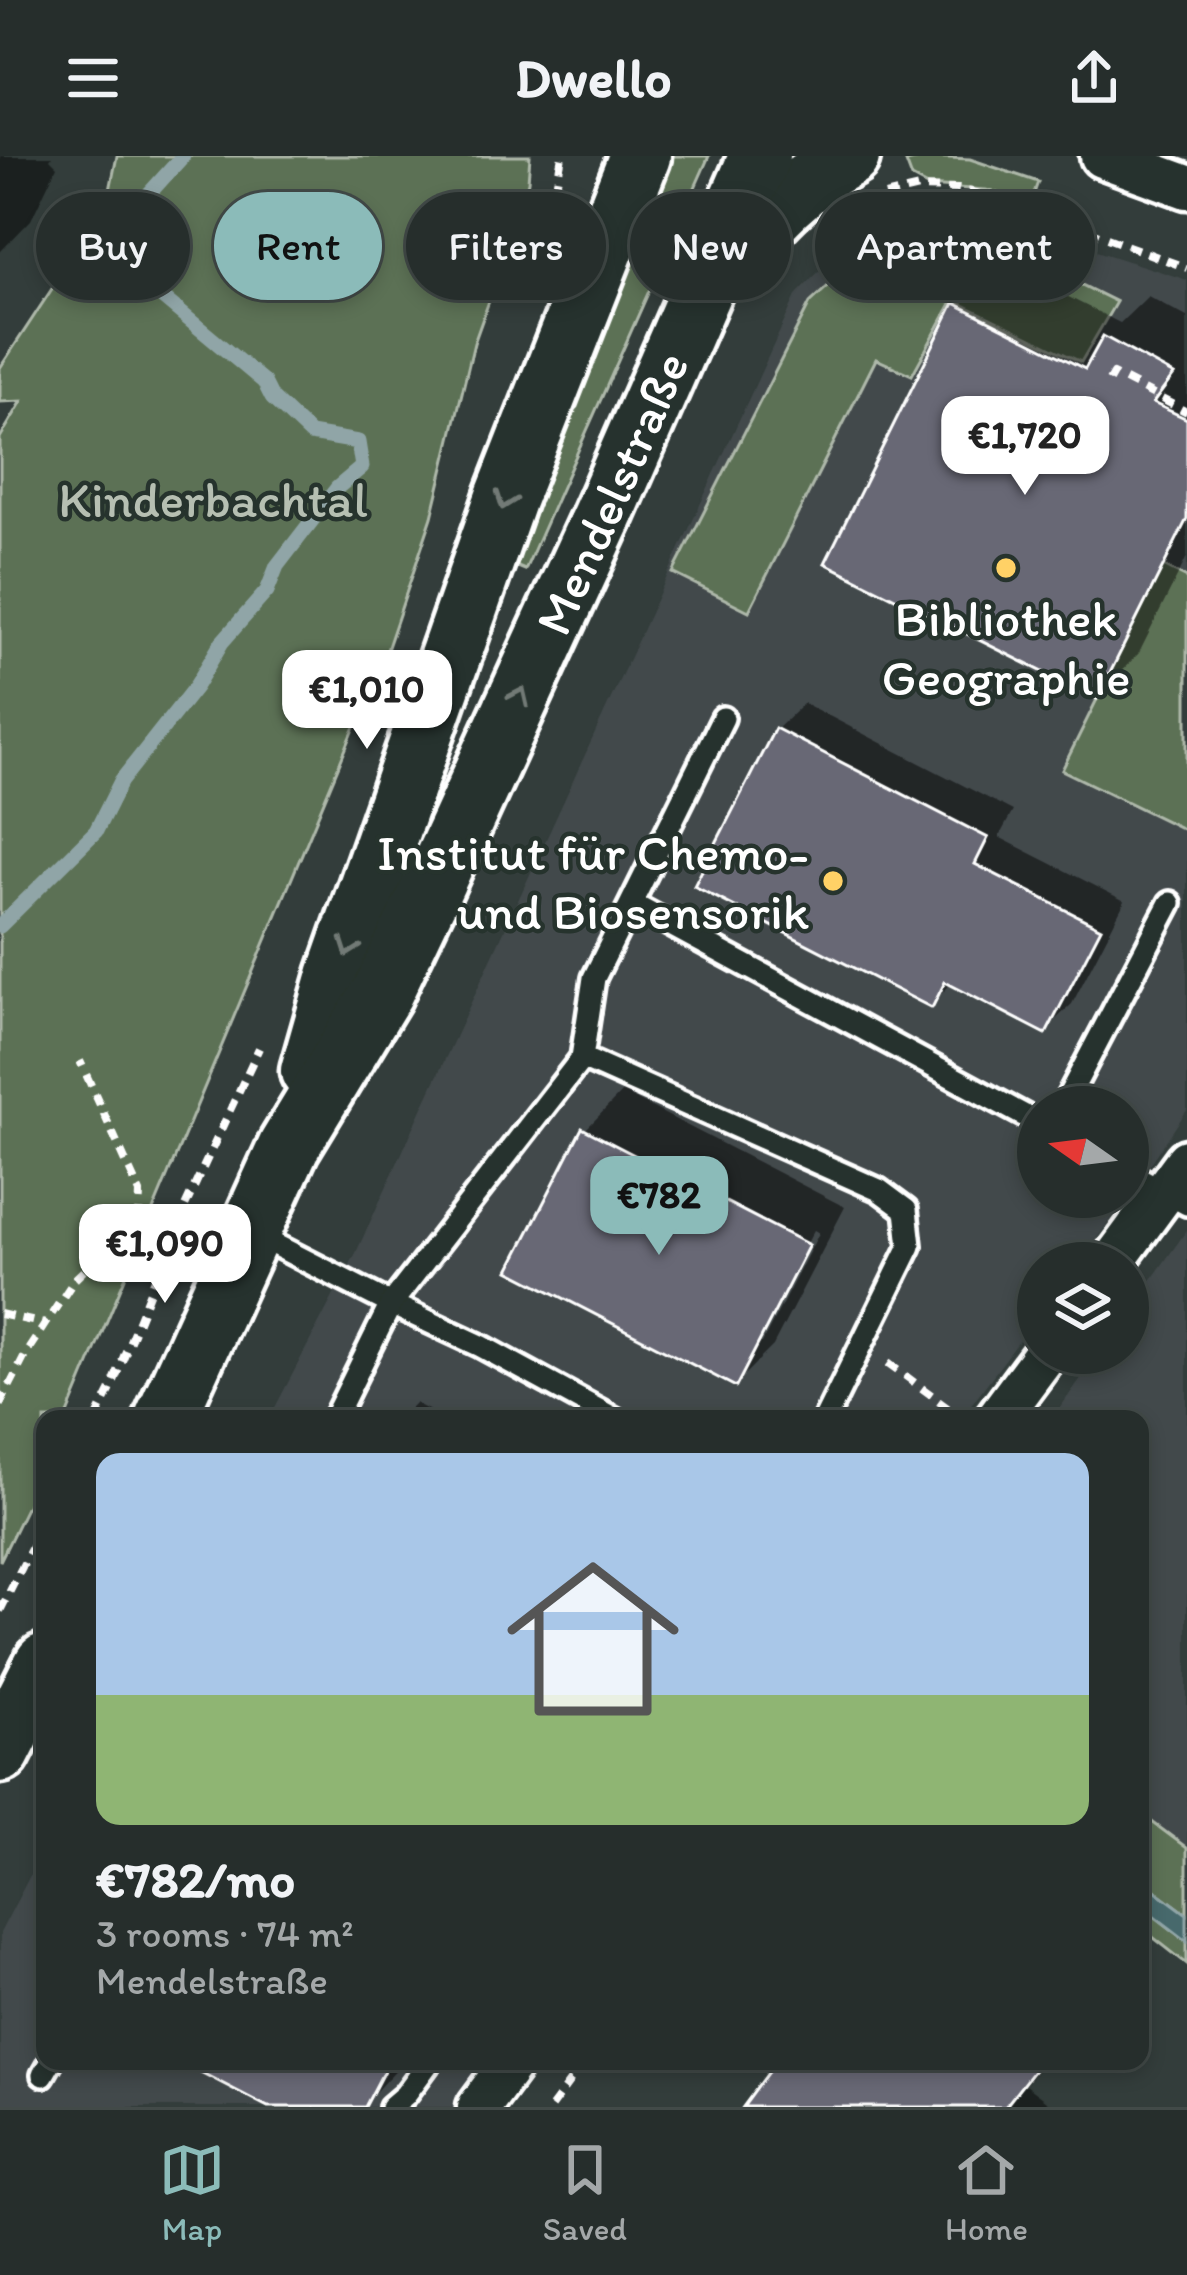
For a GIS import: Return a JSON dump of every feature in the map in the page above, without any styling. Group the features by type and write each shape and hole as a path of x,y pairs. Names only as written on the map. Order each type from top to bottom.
{"main road":[{"name":"Mendelstraße","path":"606,239 640,156"},
{"name":"Mendelstraße","path":"169,1410 290,1146 382,993 528,679 760,156"},
{"path":"695,304 770,216 808,181 867,176"},
{"name":"Mendelstraße","path":"290,1146 338,976 468,602 583,300"},
{"path":"0,1752 36,1682"}],"street":[{"name":"Mendelstraße","path":"606,205 612,156"},
{"path":"1102,156 1187,187"},
{"path":"1126,1242 1167,1183"},
{"path":"1004,1410 1030,1374"},
{"path":"479,2107 506,2070"}],"lane":[{"path":"338,1410 391,1304 582,1058 594,978 723,718"},
{"path":"1074,1086 1170,903"},
{"path":"632,904 1017,1112"},
{"path":"582,1058 878,1190 906,1210 910,1246 830,1410"},
{"path":"251,1232 598,1410"},
{"path":"391,2107 423,2070"}],"path":[{"path":"867,176 984,195 1187,268"},
{"path":"1109,380 1113,374 1187,412"},
{"path":"0,1405 28,1350 75,1279 139,1216 140,1193 80,1061"},
{"path":"139,1216 176,1226"},
{"path":"0,1314 46,1324"},
{"path":"863,1344 952,1410"},
{"path":"0,1611 36,1539"},
{"path":"551,2107 578,2070"}],"shaded area":[{"path":"1095,251 1187,280 1187,1110 1149,1166 1149,1086 1017,1086 1017,1218 1112,1218 1094,1242 1017,1242 1017,1344 967,1410 274,1410 355,1255 797,294 815,276 815,300 1095,300"},
{"path":"1187,1230 1187,1848 1149,1820 1149,1410 1058,1410 1084,1374 1149,1374 1149,1283"},
{"path":"36,1864 36,2070 488,2070 461,2107 0,2107 0,1933"}],"green space":[{"name":"Kinderbachtal","path":"117,156 530,156 525,192 406,192 406,300 489,300 474,343 432,517 387,650 70,1410 36,1410 36,1487 0,1561 0,438 22,401 0,402 0,368 45,300 190,300 190,192 110,192"},
{"path":"663,156 709,156 693,192 649,192"},
{"path":"929,157 970,159 1038,182 1034,192 927,186 912,178 906,162"},
{"path":"630,240 630,300 645,300 525,570 503,561"},
{"path":"1095,292 1116,302 1081,362 953,300 1095,300"},
{"path":"815,298 953,300 912,375 876,359 749,611 673,573"},
{"path":"1163,566 1187,578 1187,831 1062,770"},
{"path":"1149,1820 1187,1848 1187,1914 1149,1886"},
{"path":"1149,1912 1187,1941 1187,1964 1149,1934"}],"water":[{"path":"1149,1886 1187,1914 1187,1941 1149,1912"}],"building":[{"path":"954,303 1085,369 1103,336 1174,375 1153,403 1187,419 1187,519 1097,699 825,563"},
{"name":"Institut für Chemo- und Biosensorik","path":"775,728 988,838 975,864 1101,928 1046,1034 945,982 932,1008 694,886"},
{"path":"582,1128 809,1245 736,1387 509,1270"},
{"path":"196,2070 384,2070 365,2107 268,2107"},
{"path":"770,2070 1034,2070 1005,2107 743,2107"}],"waterway":[{"path":"0,926 96,831 121,781 196,686 222,642 267,591 277,566 337,488 362,467 358,442 310,434 272,398 264,382 114,257 110,237 183,156"}],"place":[{"name":"Bibliothek Geographie","path":"1006,568"},
{"name":"Institut für Chemo- und Biosensorik","path":"833,881"}]}
